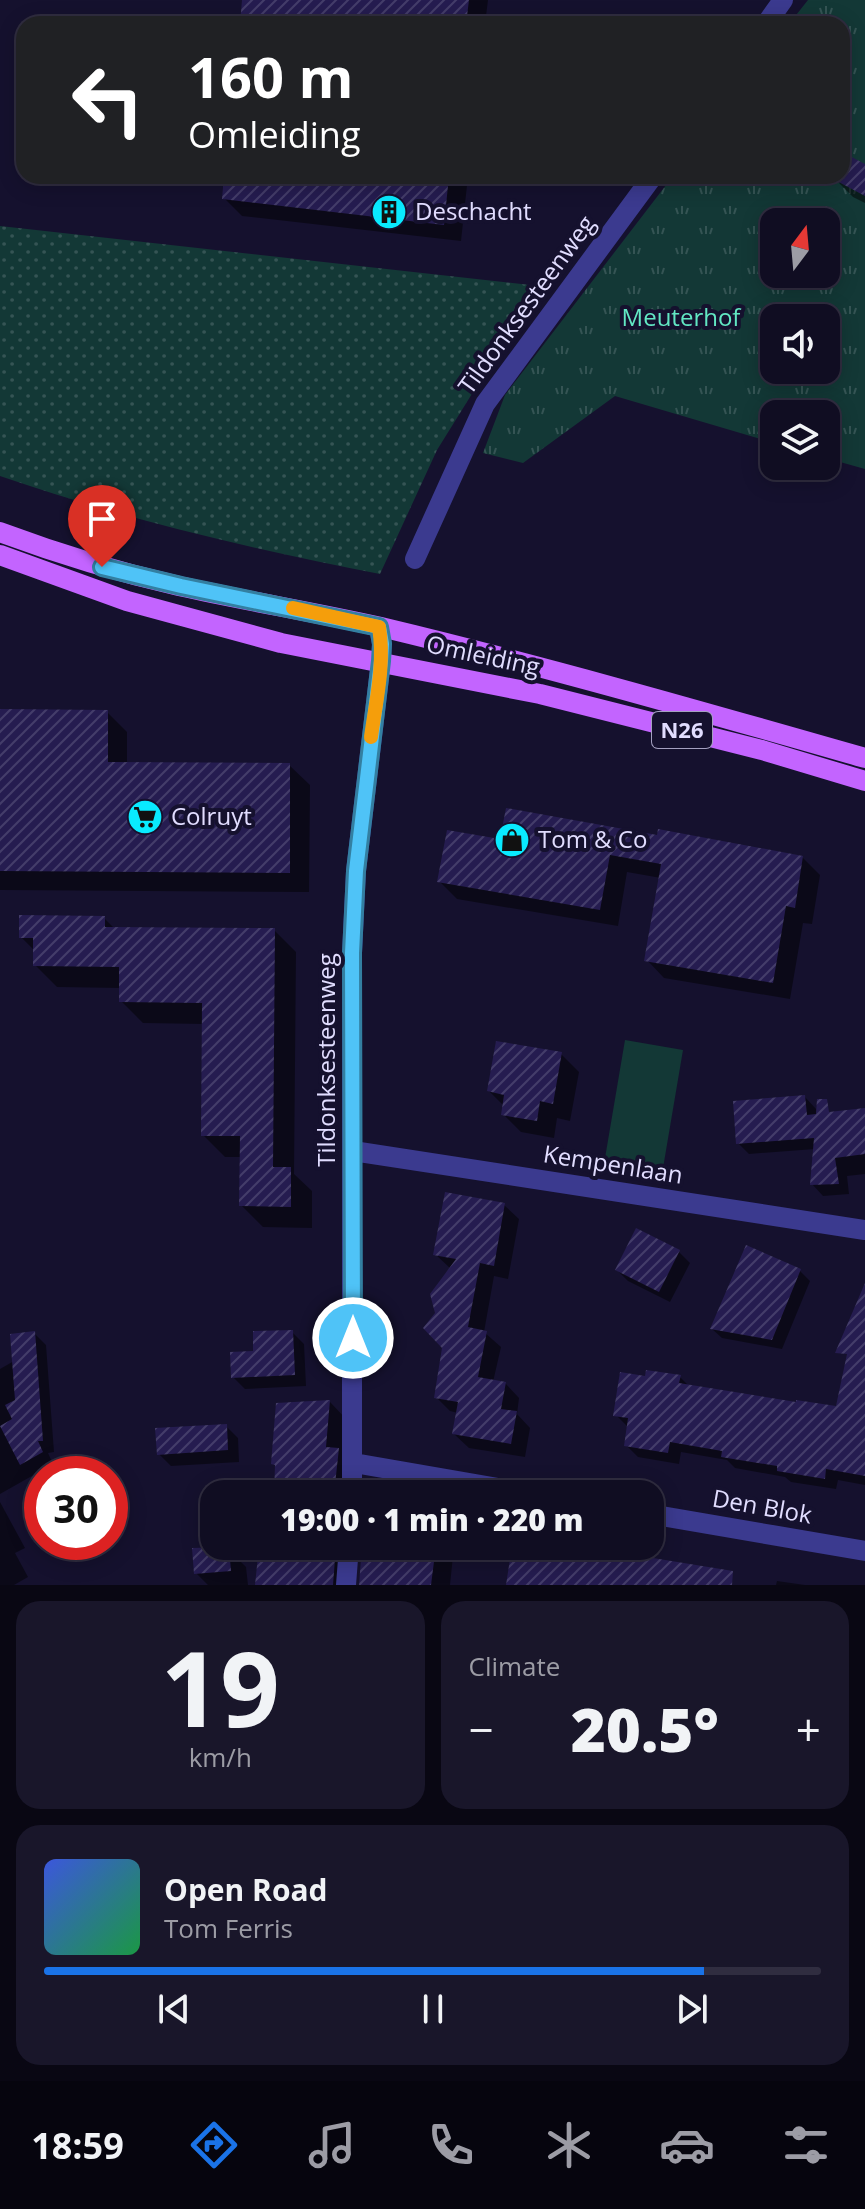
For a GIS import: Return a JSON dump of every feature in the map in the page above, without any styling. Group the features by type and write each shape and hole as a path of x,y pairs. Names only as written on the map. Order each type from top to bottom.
{"main road":[{"name":"Omleiding","path":"0,532 102,567 379,627 597,681 865,758"},
{"name":"Omleiding","path":"0,555 127,601 281,643 554,698 762,750 865,781"}],"street":[{"name":"Tildonksesteenweg","path":"415,559 485,404 647,184"},
{"name":"Tildonksesteenweg","path":"353,1480 352,953 356,871 381,661 379,627"},
{"name":"Kempenlaan","path":"353,1151 865,1230"},
{"path":"354,1463 452,1480"},
{"name":"Den Blok","path":"664,1516 865,1551"},
{"path":"346,1585 348,1560"}],"green space":[{"name":"Meuterhof","path":"808,0 865,0 865,469 840,462 840,400 760,400 760,439 615,396 523,463 483,453 505,395 667,184 850,184 850,16 795,16"},
{"path":"0,226 539,286 437,450 380,574 188,532 0,476"},
{"path":"625,1040 683,1050 662,1174 604,1164"}],"building":[{"path":"242,0 469,0 467,16 241,16"},
{"path":"850,156 865,164 865,196 842,184 850,184"},
{"name":"Deschacht","path":"223,184 448,184 444,225 222,199"},
{"name":"Colruyt","path":"0,709 108,710 108,762 290,763 290,873 0,871"},
{"path":"506,808 657,835 658,829 803,856 795,908 786,906 773,983 644,961 661,864 610,855 600,910 437,882 447,830 500,839"},
{"path":"19,915 105,916 105,927 275,928 273,1167 291,1167 291,1207 239,1206 240,1136 201,1136 202,1003 119,1002 119,967 33,966 33,938 19,938"},
{"path":"496,1041 562,1052 553,1104 540,1101 537,1121 501,1115 504,1095 487,1091"},
{"path":"805,1095 807,1115 816,1114 817,1099 827,1099 829,1112 865,1108 865,1154 835,1158 839,1184 810,1185 814,1138 736,1144 733,1101"},
{"path":"445,1192 505,1203 494,1266 480,1263 468,1327 487,1331 478,1377 506,1382 501,1409 517,1411 511,1444 452,1434 458,1402 434,1398 442,1348 423,1328 435,1313 430,1294 456,1259 433,1255"},
{"path":"636,1228 680,1250 659,1292 615,1270"},
{"path":"746,1245 801,1269 772,1340 710,1329"},
{"path":"865,1283 865,1476 826,1469 825,1479 777,1471 777,1466 721,1457 722,1451 670,1442 668,1453 624,1446 628,1418 613,1416 620,1372 645,1376 646,1370 681,1375 679,1383 836,1406 847,1354 835,1353"},
{"path":"293,1330 295,1375 231,1378 230,1352 253,1351 253,1331"},
{"path":"35,1331 43,1441 38,1441 43,1452 36,1456 24,1456 24,1463 20,1465 0,1426 12,1419 5,1405 15,1400 10,1334"},
{"path":"330,1400 326,1447 339,1448 336,1480 274,1480 275,1465 271,1464 276,1403"},
{"path":"227,1424 228,1450 157,1455 155,1428"},
{"path":"192,1548 200,1548 200,1560 230,1560 231,1571 194,1574"},
{"path":"258,1560 335,1560 333,1585 255,1585"},
{"path":"361,1560 434,1560 431,1585 359,1585"},
{"path":"510,1560 664,1560 733,1571 732,1585 506,1585"}],"slow traffic":[{"path":"293,608 379,627 381,661 371,737"}],"place":[{"name":"Deschacht","path":"389,212"},
{"name":"Colruyt","path":"145,817"},
{"name":"Tom & Co","path":"512,840"}],"route":[{"path":"102,567 379,627 381,661 356,871 352,953 353,1338"}]}
